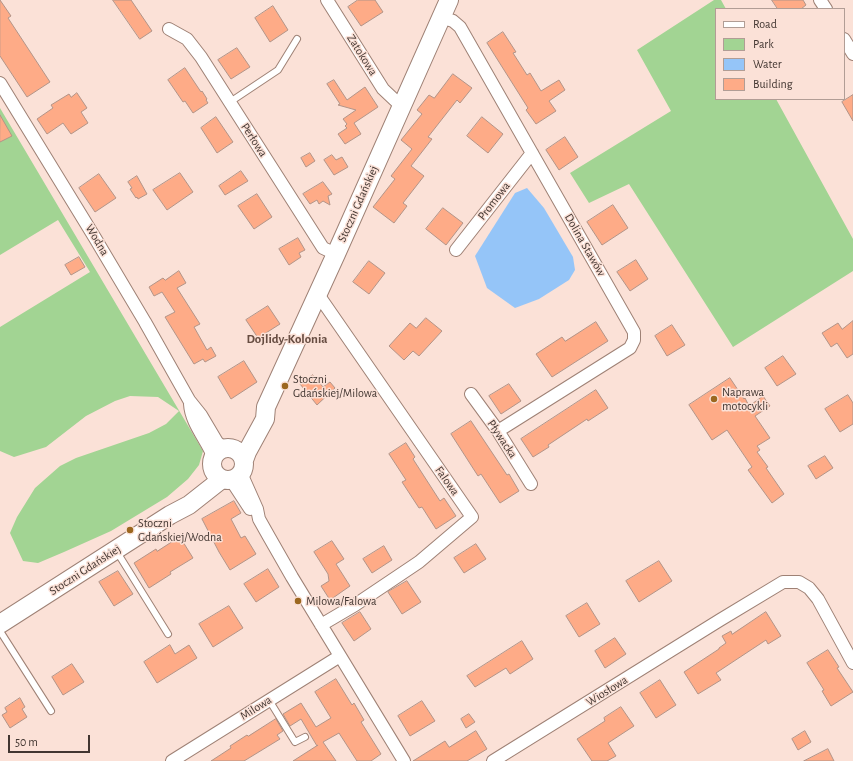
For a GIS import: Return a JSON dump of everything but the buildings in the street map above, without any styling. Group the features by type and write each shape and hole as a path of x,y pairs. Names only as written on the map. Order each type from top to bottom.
{"street":[{"name":"Zatokowa","path":"327,0 383,89 401,106"},
{"name":"Stoczni Gdańskiej","path":"0,624 170,515 191,491 228,464 258,414 266,407 336,254 448,0"},
{"name":"Dolina Stawów","path":"441,17 453,21 460,27 634,332 634,340 630,348 498,432"},
{"name":"Perłowa","path":"169,29 188,39 323,248 336,254"},
{"path":"845,41 853,54"},
{"name":"Wodna","path":"0,83 91,231 189,400 201,415 217,442 228,464"},
{"name":"Promowa","path":"456,250 532,153"},
{"name":"Falowa","path":"317,293 472,517 419,562 355,605 321,625"},
{"name":"Pływacka","path":"471,394 532,484"},
{"path":"228,464 252,512 259,518 292,577 404,761"},
{"name":"Wiosłowa","path":"493,761 783,582 798,582 809,588 818,598 853,663"},
{"name":"Milowa","path":"172,761 340,656"}],"lane":[{"path":"230,102 278,70 297,39"},
{"path":"116,551 168,634"},
{"path":"0,631 51,711"},
{"path":"269,700 295,742 305,737"}],"green space":[{"path":"714,0 721,0 725,8 715,8 715,100 777,100 853,239 853,271 733,347 629,184 589,203 570,173 671,111 637,50"},
{"path":"0,108 203,451 199,465 188,479 167,497 111,531 38,563 23,561 10,533 17,517 35,488 60,466 76,458 149,433 166,424 179,411 158,397 130,396 115,401 86,416 46,447 14,457 0,451 0,327 90,272 58,220 0,255"}],"water":[{"path":"527,188 544,208 573,257 575,270 569,280 539,299 515,308 487,288 475,256 515,193"}],"place":[{"name":"Stoczni Gdańskiej/Milowa","path":"285,386"},
{"name":"Naprawa motocykli","path":"714,399"},
{"name":"Stoczni Gdańskiej/Wodna","path":"130,530"},
{"name":"Milowa/Falowa","path":"298,601"}],"district":[{"name":"Dojlidy-Kolonia","path":"287,339"}]}
